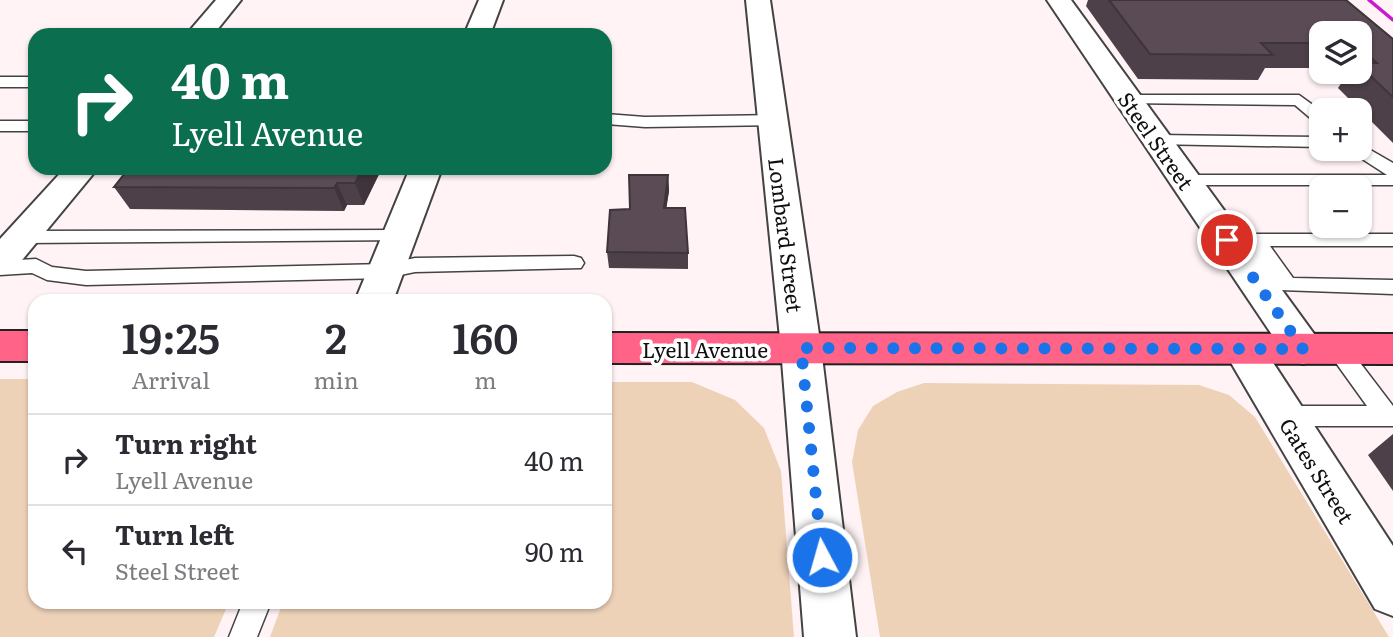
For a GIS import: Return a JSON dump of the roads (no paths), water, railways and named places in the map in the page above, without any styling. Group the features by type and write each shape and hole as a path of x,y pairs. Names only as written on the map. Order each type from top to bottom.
{"main road":[{"path":"0,346 28,346"},
{"name":"Lyell Avenue","path":"612,348 1393,349"}],"street":[{"path":"205,28 229,0"},
{"path":"480,28 491,0"},
{"name":"Lombard Street","path":"758,0 801,348 830,637"},
{"name":"Steel Street","path":"1059,0 1185,180 1241,240 1320,349"},
{"path":"0,262 76,175"},
{"path":"380,286 423,175"},
{"name":"Gates Street","path":"1243,349 1388,577"}],"lane":[{"path":"0,82 28,82"},
{"path":"1129,100 1299,100 1309,109"},
{"path":"612,119 773,120"},
{"path":"0,126 28,126"},
{"path":"1157,141 1309,142"},
{"path":"1372,157 1393,171"},
{"path":"1185,180 1393,180"},
{"path":"22,237 400,236"},
{"path":"1241,240 1393,240"},
{"path":"1241,240 1287,285 1393,287"},
{"path":"0,268 36,267 47,273 86,278 380,286 415,265 574,263"},
{"path":"1320,349 1390,416"},
{"path":"1284,416 1390,416"},
{"path":"243,637 254,609"}],"railway":[{"path":"1369,0 1393,20"}]}
